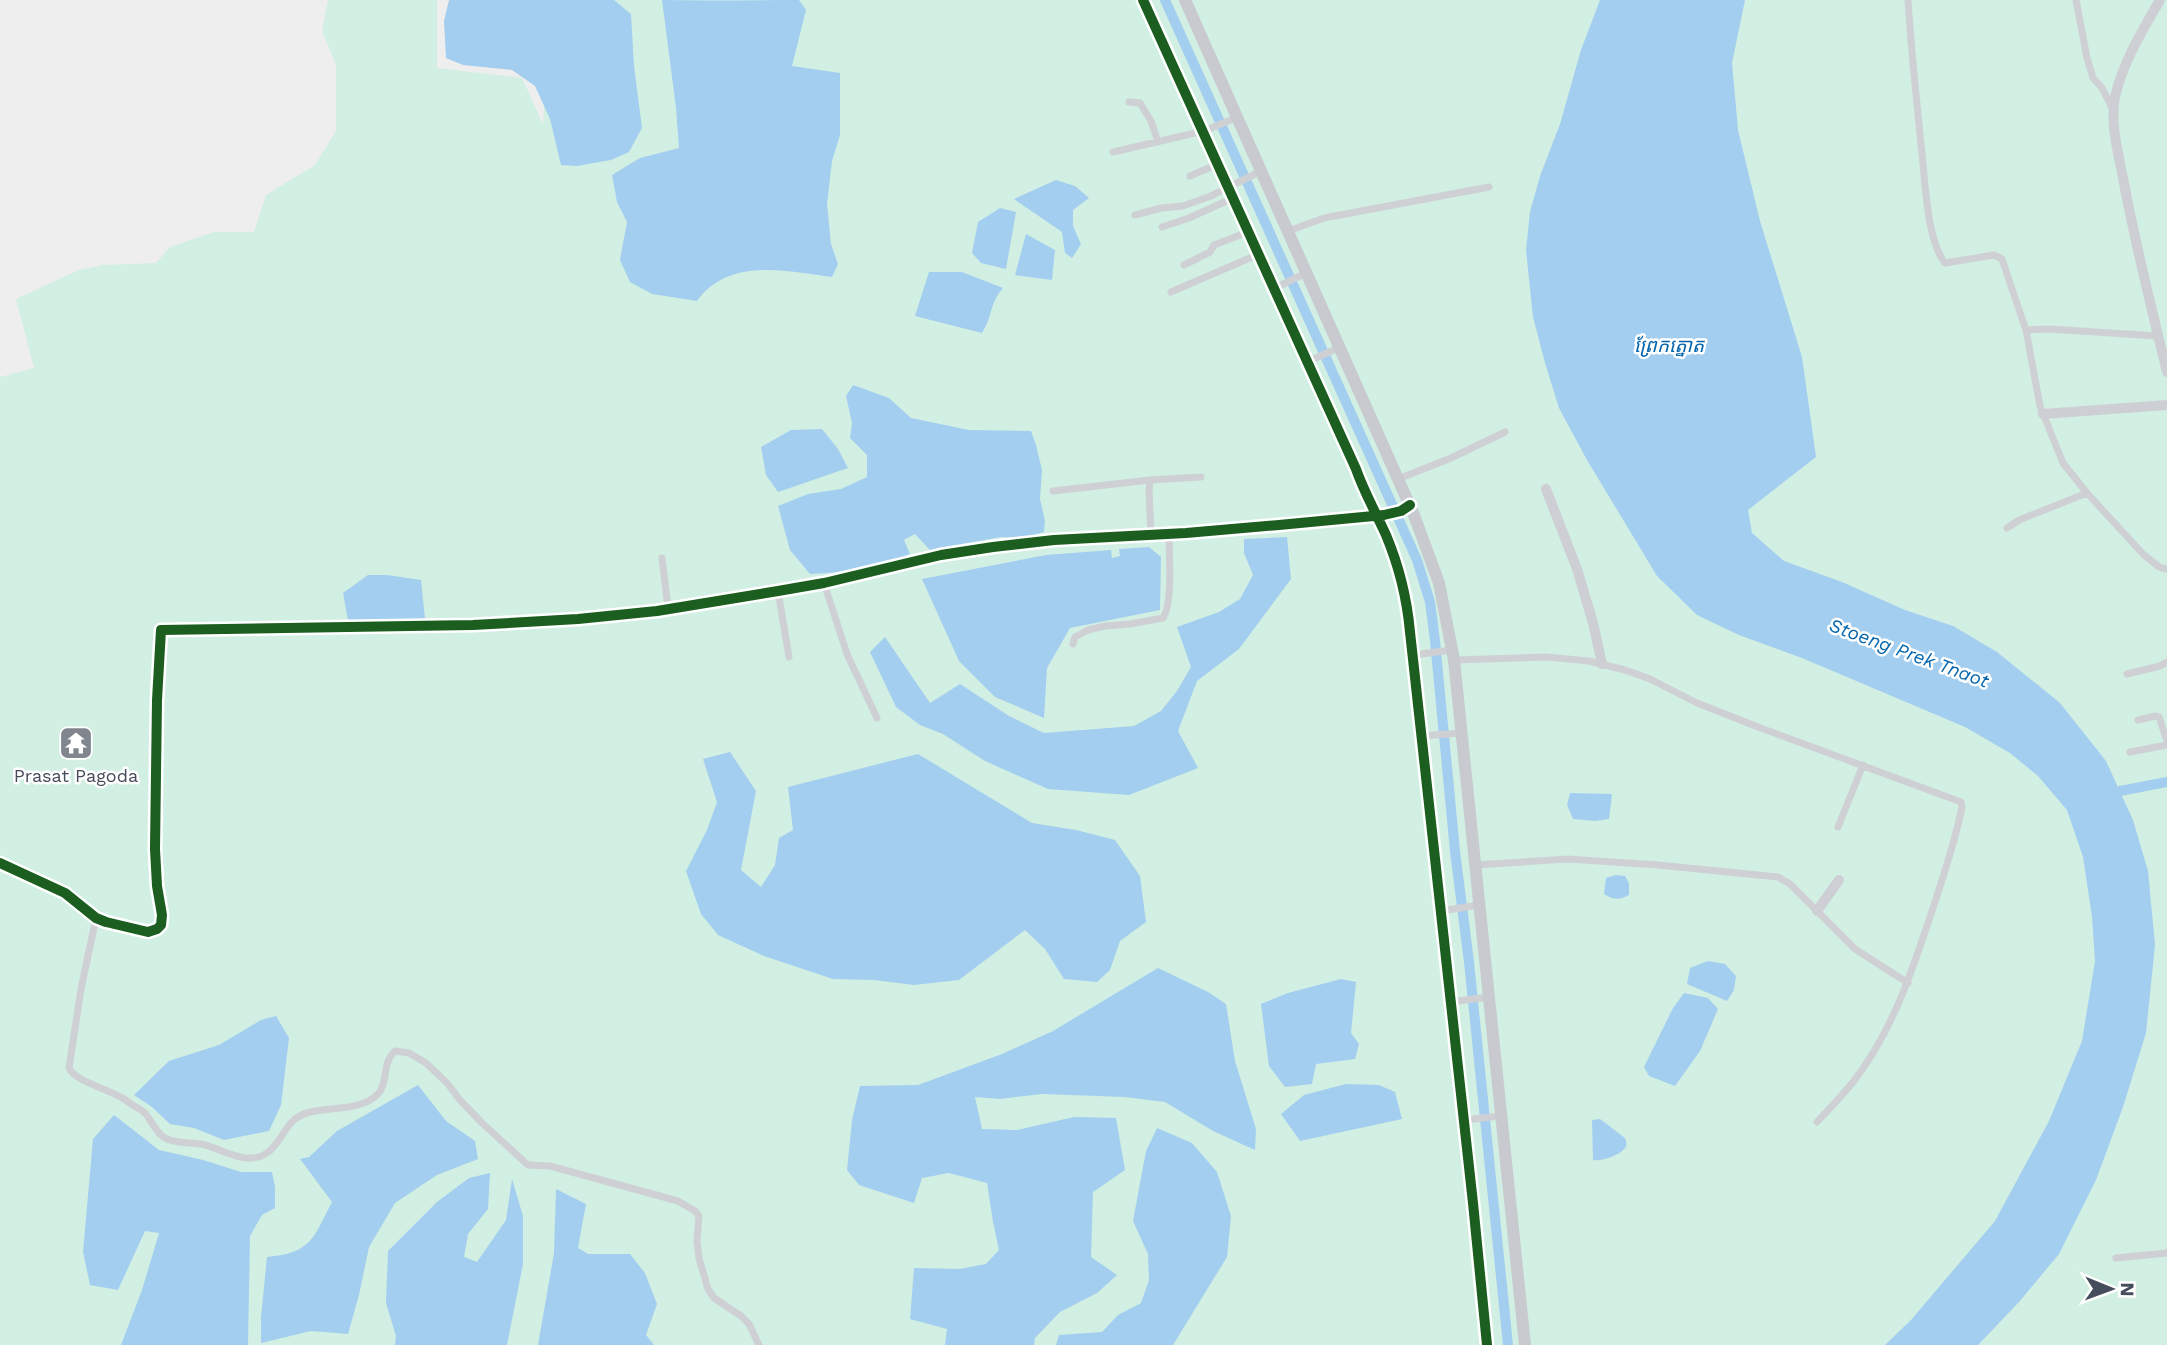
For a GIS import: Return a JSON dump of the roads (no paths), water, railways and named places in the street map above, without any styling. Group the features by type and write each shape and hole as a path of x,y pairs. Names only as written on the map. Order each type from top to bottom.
{"main road":[{"path":"1185,0 1232,120 1256,174 1288,231 1301,276 1340,347 1398,479 1406,508 1439,583 1453,655 1456,734 1475,864 1525,1345"},
{"path":"2160,0 2124,68 2114,111 2126,197 2167,372"},
{"path":"2043,414 2167,405"},
{"path":"1546,489 1577,569 1602,664"},
{"path":"1817,911 1839,880"}],"street":[{"path":"1143,0 1207,130 1218,164 1232,186 1233,198 1248,232 1277,287 1307,362 1389,543 1402,584 1408,609 1441,911 1455,1001 1487,1345"},
{"path":"1908,0 1927,194 1933,238 1940,257 1945,263 1994,255 2002,259 2026,330 2043,414 2063,463 2143,554 2167,569"},
{"path":"2076,0 2093,78 2102,88 2114,111"},
{"path":"1129,102 1140,103 1151,121 1158,142"},
{"path":"1113,152 1207,130 1232,120"},
{"path":"1190,176 1218,164"},
{"path":"1135,215 1183,206 1256,174"},
{"path":"1288,231 1324,218 1489,187"},
{"path":"1162,227 1233,198"},
{"path":"1184,265 1210,252 1214,245 1248,232"},
{"path":"1171,292 1259,254"},
{"path":"1277,287 1301,276"},
{"path":"2026,330 2158,336"},
{"path":"1307,362 1340,347"},
{"path":"1398,479 1505,432"},
{"path":"1053,491 1201,477"},
{"path":"1150,480 1152,534"},
{"path":"2007,528 2019,520 2087,493"},
{"path":"0,863 65,893 96,918 148,932 157,929 162,920 155,849 161,630 473,625 578,619 668,608 824,583 967,551 1054,540 1169,534 1375,515 1406,508"},
{"path":"1073,644 1075,637 1088,630 1163,618 1168,600 1169,534"},
{"path":"662,558 668,608"},
{"path":"824,583 847,654 877,718"},
{"path":"778,591 789,657"},
{"path":"1413,655 1546,657 1602,664 1650,679 1697,703 1793,741 1961,802 1951,852 1908,983 1880,1043 1853,1082 1817,1122"},
{"path":"2127,674 2167,662"},
{"path":"2130,752 2167,743 2159,717 2138,720"},
{"path":"1422,736 1456,734"},
{"path":"1839,827 1863,765"},
{"path":"1475,864 1568,859 1769,875 1790,884 1855,949 1908,983"},
{"path":"1441,911 1479,905"},
{"path":"96,918 81,986 69,1068 76,1077 111,1091 143,1111 157,1131 167,1139 202,1144 237,1156 258,1157 267,1154 279,1142 286,1126 301,1115 355,1106 371,1099 381,1090 390,1055 395,1051 409,1053 426,1063 459,1099 528,1165 550,1166 678,1201 695,1210 699,1216 699,1258 708,1289 714,1298 749,1324 759,1345"},
{"path":"1455,1001 1489,997"},
{"path":"1464,1120 1501,1116"},
{"path":"2116,1258 2167,1253"}],"water":[{"path":"449,0 614,0 631,14 642,128 629,152 611,160 577,166 561,165 550,119 535,86 512,70 463,65 446,58 444,21"},
{"path":"662,0 799,0 806,10 792,66 840,73 840,135 832,161 827,204 831,244 838,264 832,277 777,270 741,272 710,287 697,301 652,294 630,282 620,260 627,222 617,202 612,175 640,158 679,148"},
{"name":"ព្រែកត្នោត","path":"1600,0 1745,0 1732,63 1738,130 1760,221 1802,357 1816,457 1748,510 1752,533 1784,561 1842,582 1905,610 1953,626 1997,652 2060,703 2106,761 2133,820 2148,871 2155,945 2146,1033 2123,1107 2096,1180 2059,1254 1978,1345 1885,1345 1911,1320 1995,1221 2049,1121 2082,1041 2095,961 2083,857 2067,810 2038,776 2010,753 1965,727 1802,658 1739,635 1697,615 1657,576 1587,460 1559,408 1545,363 1533,317 1526,250 1530,212 1540,176 1560,124 1581,50"},
{"path":"1056,180 1075,186 1089,198 1073,210 1073,226 1081,244 1072,258 1065,253 1062,232 1014,199"},
{"path":"1000,208 1016,212 1006,269 981,263 972,253 978,222"},
{"path":"1026,234 1055,250 1052,280 1015,275"},
{"path":"929,272 962,272 1003,288 995,299 982,333 915,316"},
{"path":"853,385 889,398 911,418 969,430 1031,431 1042,470 1040,499 1045,521 1044,532 1023,538 1001,537 930,550 915,534 904,540 910,554 861,568 810,574 790,550 778,506 808,494 841,489 867,477 867,455 850,438 852,423 846,396"},
{"path":"822,429 838,449 848,468 778,492 766,475 761,447 791,430"},
{"path":"1287,537 1291,579 1239,649 1197,681 1178,731 1198,768 1129,795 1048,789 985,761 943,734 920,725 896,707 870,652 885,637 930,703 960,684 1009,716 1044,733 1134,726 1161,711 1191,667 1177,627 1219,612 1240,599 1253,575 1244,553 1244,539"},
{"path":"1149,547 1161,557 1160,610 1070,628 1047,668 1044,718 995,697 959,661 922,579 1046,555 1111,550 1112,558 1120,556 1119,549"},
{"path":"368,575 421,580 425,619 348,620 343,593"},
{"path":"730,752 756,791 741,870 761,887 775,865 779,838 793,830 788,787 918,754 1032,823 1115,840 1140,876 1146,922 1120,941 1110,970 1097,982 1064,979 1045,949 1025,930 959,980 914,985 833,979 764,956 718,935 701,914 686,871 707,830 717,802 703,759"},
{"path":"1570,793 1612,794 1609,819 1573,819 1567,805"},
{"path":"1625,876 1629,883 1629,895 1623,898 1616,899 1604,894 1606,878"},
{"path":"1708,961 1725,964 1736,976 1734,990 1727,1001 1687,984 1690,968"},
{"path":"1158,968 1208,992 1226,1004 1235,1061 1256,1129 1255,1150 1213,1131 1165,1102 1125,1097 1042,1094 1000,1099 975,1097 982,1129 1017,1130 1074,1117 1116,1118 1125,1170 1093,1192 1091,1257 1117,1275 1097,1293 1060,1312 1035,1338 1034,1345 945,1345 947,1329 910,1319 914,1268 960,1269 986,1264 999,1250 987,1183 949,1173 922,1178 914,1203 859,1185 847,1170 852,1120 860,1086 918,1085 1002,1054 1053,1031"},
{"path":"1341,979 1356,982 1351,1033 1359,1044 1355,1059 1316,1064 1312,1084 1285,1087 1269,1066 1261,1004 1288,993"},
{"path":"1684,993 1708,998 1718,1009 1700,1051 1675,1086 1649,1076 1644,1067 1673,1008"},
{"path":"276,1016 289,1038 281,1105 269,1131 224,1140 194,1128 170,1124 134,1095 169,1061 219,1045 261,1020"},
{"path":"1346,1084 1379,1085 1395,1092 1402,1119 1300,1141 1281,1114 1304,1095"},
{"path":"418,1085 446,1121 475,1141 478,1159 437,1175 395,1203 369,1247 348,1334 311,1331 261,1343 267,1257 293,1252 309,1242 332,1202 300,1159 309,1157 337,1131"},
{"path":"114,1115 159,1150 241,1172 272,1172 275,1208 262,1215 250,1236 248,1345 121,1345 142,1290 159,1233 145,1231 118,1290 90,1285 83,1252 93,1139"},
{"path":"1600,1119 1625,1138 1626,1145 1614,1156 1593,1160 1592,1120"},
{"path":"1157,1128 1192,1143 1217,1172 1231,1216 1227,1257 1173,1345 1056,1345 1059,1335 1102,1332 1118,1315 1141,1303 1149,1280 1148,1254 1133,1221 1146,1151"},
{"path":"490,1173 488,1209 468,1234 464,1257 477,1262 506,1220 512,1179 523,1216 523,1264 507,1345 395,1345 396,1336 386,1303 388,1251 437,1202 469,1178"},
{"path":"556,1189 586,1204 578,1248 588,1254 630,1254 645,1273 657,1304 646,1335 654,1345 538,1345 554,1253"}],"waterway":[{"path":"1165,0 1417,560 1430,602 1508,1345"},
{"path":"2120,791 2167,782"}],"place":[{"name":"Prasat Pagoda","path":"76,743"}],"water label":[{"name":"Stoeng Prek Tnaot","path":"1909,653"}]}
